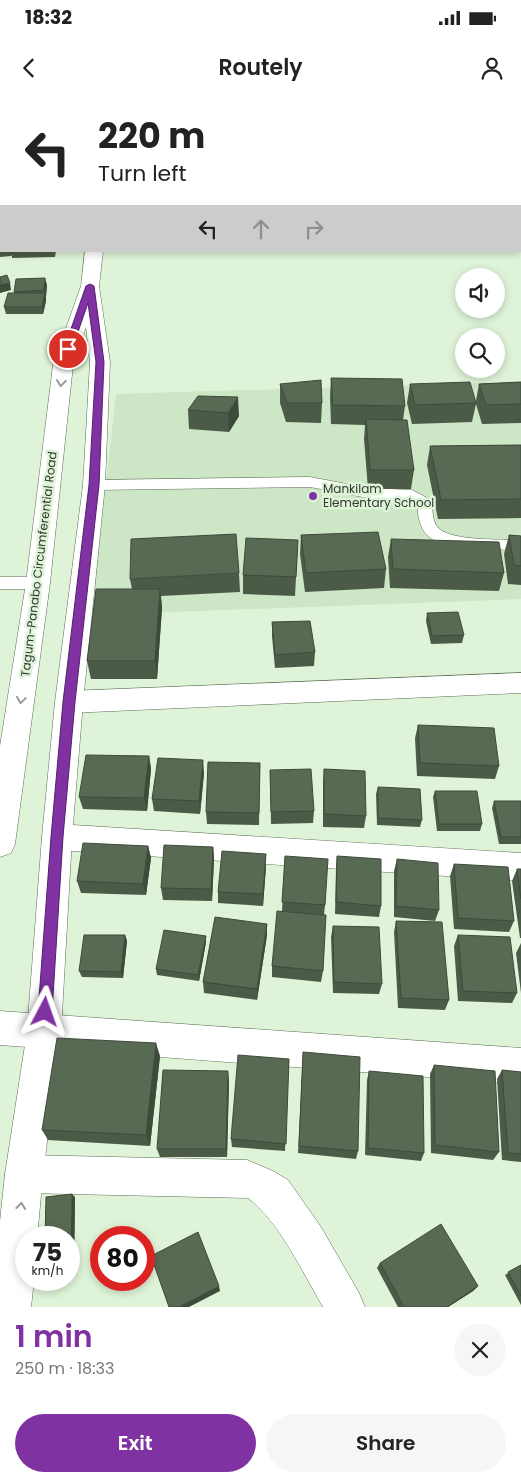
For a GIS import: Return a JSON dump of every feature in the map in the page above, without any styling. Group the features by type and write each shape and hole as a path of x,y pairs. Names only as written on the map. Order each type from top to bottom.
{"main road":[{"name":"Tagum-Panabo Circumferential Road","path":"0,844 38,583 63,365 90,286 94,252"},
{"name":"Tagum-Panabo Circumferential Road","path":"11,1307 24,1174 44,1032 57,837 69,702 94,485 100,362 90,286"},
{"path":"69,702 521,683"},
{"path":"57,837 521,867"},
{"path":"0,1028 521,1066"},
{"path":"24,1174 246,1179 260,1184 274,1194 302,1233 345,1307"}],"lane":[{"path":"94,485 258,484 294,481 310,482 368,493 412,495 424,502 427,523 432,531 440,537 467,542 521,544"},
{"path":"0,583 38,583"}],"shaded area":[{"name":"Mankilam Elementary School","path":"521,382 521,599 91,615 116,394"}],"building":[{"path":"7,275 10,283 0,285 0,277"},
{"path":"45,278 44,290 14,292 16,279"},
{"path":"8,293 45,293 42,307 4,307"},
{"path":"331,378 402,379 405,406 333,405"},
{"path":"321,380 322,403 287,403 280,384"},
{"path":"470,382 476,403 415,405 410,384"},
{"path":"521,382 521,404 486,405 479,384"},
{"path":"198,396 238,397 228,413 188,410"},
{"path":"366,419 407,420 414,470 370,470"},
{"path":"521,445 521,499 441,500 430,446"},
{"path":"378,532 386,569 306,573 301,535"},
{"path":"236,534 239,573 130,579 131,539"},
{"path":"509,535 521,536 521,566 514,565"},
{"path":"246,538 298,540 296,577 243,575"},
{"path":"391,539 499,542 504,573 393,569"},
{"path":"96,589 160,589 155,661 87,661"},
{"path":"458,612 464,635 432,636 427,613"},
{"path":"310,621 315,652 275,655 272,622"},
{"path":"418,725 494,728 499,766 420,763"},
{"path":"86,755 149,756 144,798 79,797"},
{"path":"158,758 203,760 199,801 152,799"},
{"path":"208,762 260,763 259,813 206,812"},
{"path":"311,769 314,811 271,812 270,770"},
{"path":"324,769 365,771 366,816 324,814"},
{"path":"378,787 420,789 422,820 378,818"},
{"path":"435,791 477,791 482,824 439,824"},
{"path":"494,801 521,801 521,837 501,837"},
{"path":"83,843 148,846 143,884 77,881"},
{"path":"164,845 213,847 211,889 161,888"},
{"path":"222,851 266,854 263,894 218,892"},
{"path":"285,856 328,859 325,905 282,902"},
{"path":"337,856 381,859 381,906 336,902"},
{"path":"397,859 438,863 439,910 396,906"},
{"path":"454,864 508,867 514,921 458,918"},
{"path":"517,869 521,869 521,899"},
{"path":"277,911 326,915 323,971 272,966"},
{"path":"215,917 267,924 257,989 203,982"},
{"path":"396,921 442,922 449,1000 401,998"},
{"path":"333,926 379,927 382,984 334,982"},
{"path":"164,930 206,936 198,975 156,969"},
{"path":"84,935 125,935 121,972 79,971"},
{"path":"458,935 510,937 517,993 463,991"},
{"path":"57,1038 156,1043 146,1135 42,1130"},
{"path":"303,1052 360,1057 358,1151 299,1146"},
{"path":"238,1055 289,1059 286,1144 231,1139"},
{"path":"434,1065 495,1071 499,1152 435,1145"},
{"path":"163,1070 228,1071 226,1149 157,1149"},
{"path":"502,1070 521,1072 521,1154 508,1153"},
{"path":"369,1071 423,1076 424,1153 368,1148"},
{"path":"72,1194 72,1226 45,1226 46,1197"},
{"path":"441,1224 478,1286 447,1307 404,1307 380,1263"},
{"path":"198,1232 219,1286 179,1307 169,1307 155,1267 155,1254"},
{"path":"521,1265 521,1296 508,1272"}],"place":[{"name":"Mankilam Elementary School","path":"313,496"}],"route":[{"path":"45,1012 57,837 69,702 94,485 100,362 90,286 68,349"}]}
